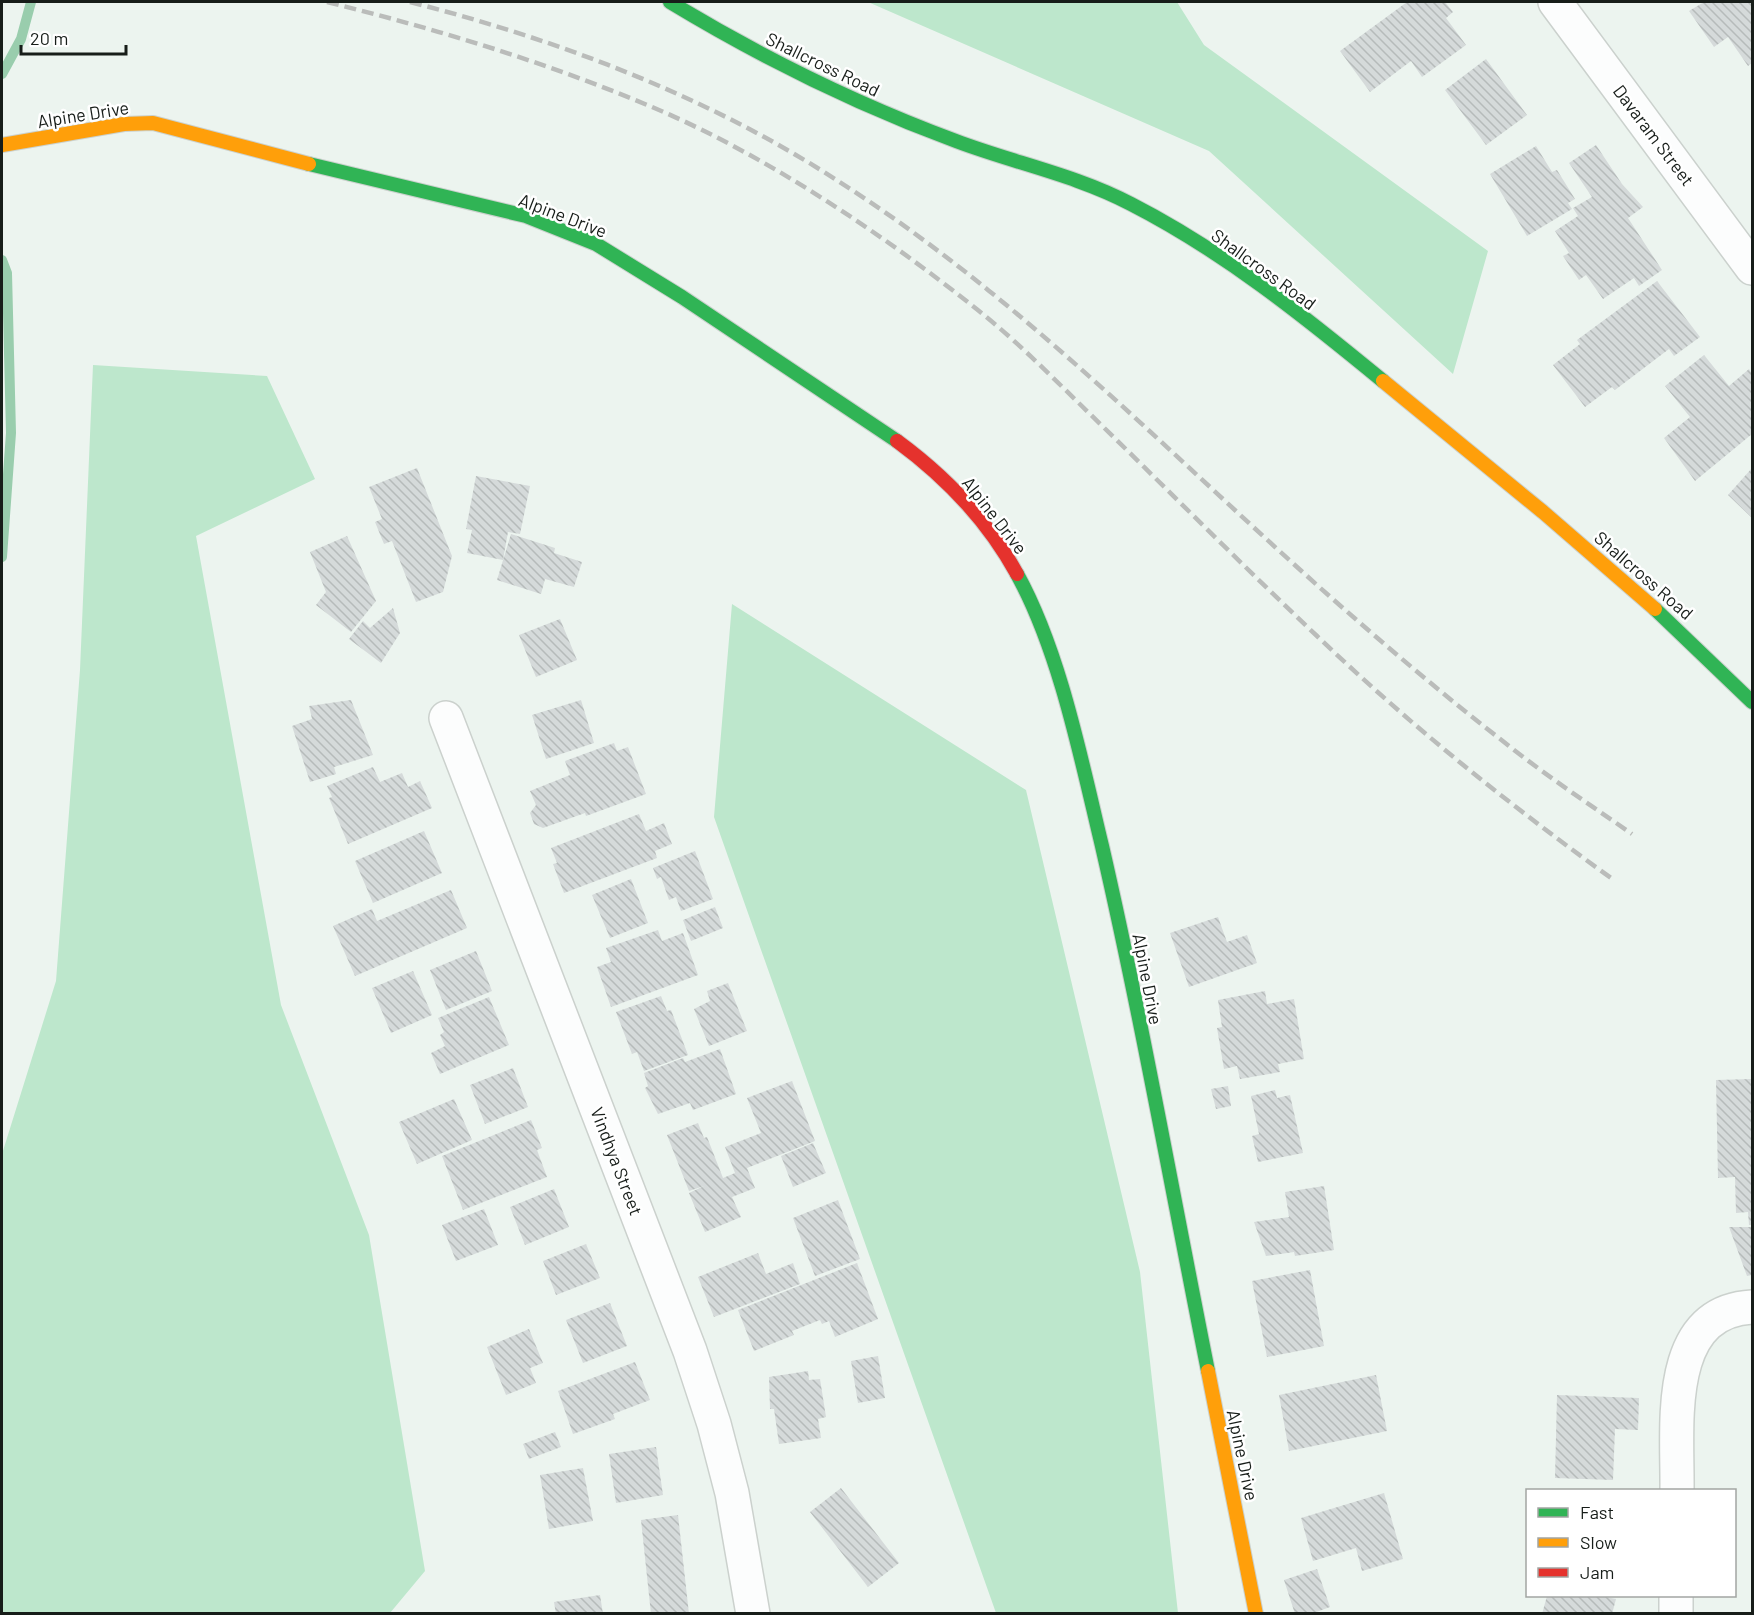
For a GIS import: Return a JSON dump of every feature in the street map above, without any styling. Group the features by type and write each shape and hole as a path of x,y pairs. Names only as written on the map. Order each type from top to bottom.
{"street":[{"name":"Shallcross Road","path":"670,2 731,39 857,103 961,143 1057,172 1130,203 1222,257 1351,355 1510,484 1709,655 1752,702"},
{"name":"Davaram Street","path":"1555,2 1752,268"},
{"name":"Alpine Drive","path":"2,145 124,124 153,123 192,131 361,178 526,216 596,244 682,297 876,425 915,454 961,496 1003,548 1035,606 1055,663 1077,740 1116,909 1256,1614"},
{"name":"Vindhya Street","path":"446,718 693,1362 714,1424 732,1493 753,1614"},
{"path":"1677,1489 1678,1396 1685,1360 1698,1332 1714,1316 1752,1307"},
{"path":"1676,1597 1676,1614"}],"green space":[{"path":"868,2 1177,2 1204,45 1488,251 1453,374 1209,151"},
{"path":"93,365 267,376 315,479 196,536 281,1005 369,1235 425,1571 390,1613 2,1613 2,1154 56,981 80,670"},
{"path":"732,604 1026,790 1140,1272 1178,1613 996,1613 714,817"}],"building":[{"path":"1407,2 1445,2 1453,12 1446,18 1466,45 1422,77 1411,61 1370,92 1340,51"},
{"path":"1704,2 1752,2 1752,63 1748,66 1728,37 1714,47 1689,11"},
{"path":"1486,59 1527,115 1486,145 1445,90"},
{"path":"1596,145 1622,184 1643,207 1628,218 1662,270 1639,286 1634,278 1603,299 1586,275 1579,280 1563,256 1569,253 1555,231 1578,216 1573,208 1592,197 1569,163"},
{"path":"1536,146 1552,172 1557,170 1575,199 1568,203 1572,209 1527,236 1490,174"},
{"path":"1657,281 1700,337 1674,356 1669,349 1615,390 1612,387 1585,407 1553,365 1580,344 1577,340"},
{"path":"1704,355 1729,386 1749,369 1752,374 1752,434 1695,481 1664,438 1690,417 1665,386"},
{"path":"417,468 452,556 443,592 416,602 392,541 384,544 375,522 382,519 369,487"},
{"path":"1752,468 1752,518 1728,495"},
{"path":"476,476 530,486 520,534 508,532 503,560 467,553 472,530 466,529"},
{"path":"511,534 555,548 554,553 582,562 574,587 545,579 541,594 497,580"},
{"path":"347,536 376,601 351,632 316,605 326,592 310,552"},
{"path":"393,608 400,633 381,663 349,639 363,621 370,628"},
{"path":"560,619 577,660 536,677 519,635"},
{"path":"351,700 373,755 334,767 336,774 310,782 292,726 312,719 309,706"},
{"path":"581,700 594,743 546,759 532,715"},
{"path":"614,743 617,751 628,747 646,794 586,816 585,813 543,828 534,824 530,813 536,805 530,791 570,775 565,761"},
{"path":"373,767 380,782 402,773 408,787 420,781 432,808 348,844 329,798 332,797 327,786"},
{"path":"639,814 646,831 664,823 672,844 655,851 657,858 564,893 553,864 557,863 551,848"},
{"path":"424,831 442,873 373,903 355,861"},
{"path":"695,851 713,899 681,911 676,897 669,900 661,877 657,879 653,868"},
{"path":"631,879 648,923 610,938 592,895"},
{"path":"451,890 467,928 355,976 333,926 372,909 377,921"},
{"path":"715,907 723,928 691,941 683,920"},
{"path":"1218,917 1227,942 1247,935 1257,963 1189,987 1170,933"},
{"path":"658,930 662,941 683,933 698,975 611,1007 597,967 611,962 606,948"},
{"path":"476,951 492,991 446,1010 430,970"},
{"path":"413,971 432,1015 391,1033 372,988"},
{"path":"728,983 747,1031 709,1046 694,1009 710,1001 707,991"},
{"path":"1265,991 1267,1004 1294,999 1304,1059 1278,1064 1280,1072 1240,1079 1237,1066 1224,1069 1217,1028 1222,1027 1218,1000"},
{"path":"661,996 667,1011 671,1010 688,1055 644,1071 637,1052 632,1054 616,1012"},
{"path":"489,997 509,1045 440,1074 431,1053 445,1046 440,1035 444,1032 438,1018"},
{"path":"720,1049 736,1094 693,1110 690,1103 658,1114 645,1088 648,1086 644,1073 683,1058 685,1062"},
{"path":"513,1068 528,1107 485,1124 470,1085"},
{"path":"1752,1079 1752,1225 1749,1225 1748,1212 1736,1213 1735,1177 1718,1178 1716,1080"},
{"path":"792,1081 815,1141 747,1168 755,1188 732,1197 741,1217 705,1232 689,1193 704,1186 689,1191 667,1135 698,1123 704,1138 707,1137 723,1178 735,1173 725,1147 761,1133 747,1098"},
{"path":"1228,1086 1231,1106 1216,1109 1211,1089"},
{"path":"1275,1090 1277,1098 1290,1095 1303,1153 1258,1162 1252,1136 1259,1134 1251,1096"},
{"path":"454,1099 472,1140 417,1164 399,1122"},
{"path":"531,1120 542,1148 537,1150 547,1177 463,1210 442,1156"},
{"path":"813,1143 826,1173 793,1187 781,1156"},
{"path":"1324,1186 1334,1250 1295,1256 1294,1252 1266,1256 1254,1222 1289,1217 1285,1192"},
{"path":"554,1189 569,1227 525,1245 510,1207"},
{"path":"838,1200 860,1259 815,1276 793,1218"},
{"path":"484,1209 498,1245 456,1261 442,1225"},
{"path":"1729,1227 1752,1227 1752,1275 1747,1276"},
{"path":"586,1244 600,1278 556,1295 543,1261"},
{"path":"758,1253 766,1274 793,1263 800,1284 714,1317 698,1277"},
{"path":"857,1263 878,1319 835,1337 829,1321 822,1324 820,1320 792,1331 794,1335 754,1351 738,1310"},
{"path":"1310,1270 1324,1346 1267,1357 1252,1281"},
{"path":"610,1303 627,1346 583,1363 566,1320"},
{"path":"529,1329 543,1363 530,1368 536,1383 506,1395 487,1347"},
{"path":"878,1356 885,1398 858,1403 851,1361"},
{"path":"635,1362 650,1400 613,1414 615,1419 573,1434 558,1391"},
{"path":"808,1371 809,1380 820,1379 826,1417 818,1419 821,1438 779,1444 774,1409 770,1409 769,1377"},
{"path":"1376,1375 1387,1431 1289,1451 1279,1395"},
{"path":"1557,1395 1639,1398 1638,1430 1615,1429 1613,1480 1555,1478"},
{"path":"555,1432 561,1447 529,1459 523,1444"},
{"path":"656,1447 663,1495 616,1503 609,1454"},
{"path":"583,1468 593,1521 549,1529 540,1475"},
{"path":"841,1488 899,1563 868,1587 810,1512"},
{"path":"1384,1493 1403,1559 1362,1571 1356,1548 1313,1561 1301,1518"},
{"path":"678,1515 689,1614 651,1614 641,1520"},
{"path":"1317,1569 1330,1607 1311,1614 1295,1614 1284,1580"},
{"path":"600,1595 603,1614 556,1614 554,1602"},
{"path":"1547,1597 1616,1599 1612,1614 1542,1614"}],"waterway":[{"path":"2,74 21,39 31,2"},
{"path":"2,260 7,273 11,433 2,557"}],"railway":[{"path":"327,2 495,49 619,93 741,150 782,173 862,225 938,279 1019,345 1289,609 1423,732 1534,821 1611,878"},
{"path":"410,2 522,34 577,53 685,97 789,151 909,229 1042,335 1295,565 1413,668 1520,754 1632,834"}],"traffic: fast":[{"path":"670,2 739,42 846,95 919,127 978,149 1089,185 1165,222 1262,286 1383,381"},
{"path":"309,164 526,216 596,244 682,297 897,441"},
{"path":"1017,574 1032,605 1057,671 1086,778 1131,977 1208,1371"},
{"path":"1655,609 1752,702"}],"traffic: slow":[{"path":"2,145 124,124 153,123 309,164"},
{"path":"1383,381 1543,512 1655,609"},
{"path":"1208,1371 1256,1614"}],"traffic: jam":[{"path":"897,441 949,485 964,501 993,536 1017,574"}]}
